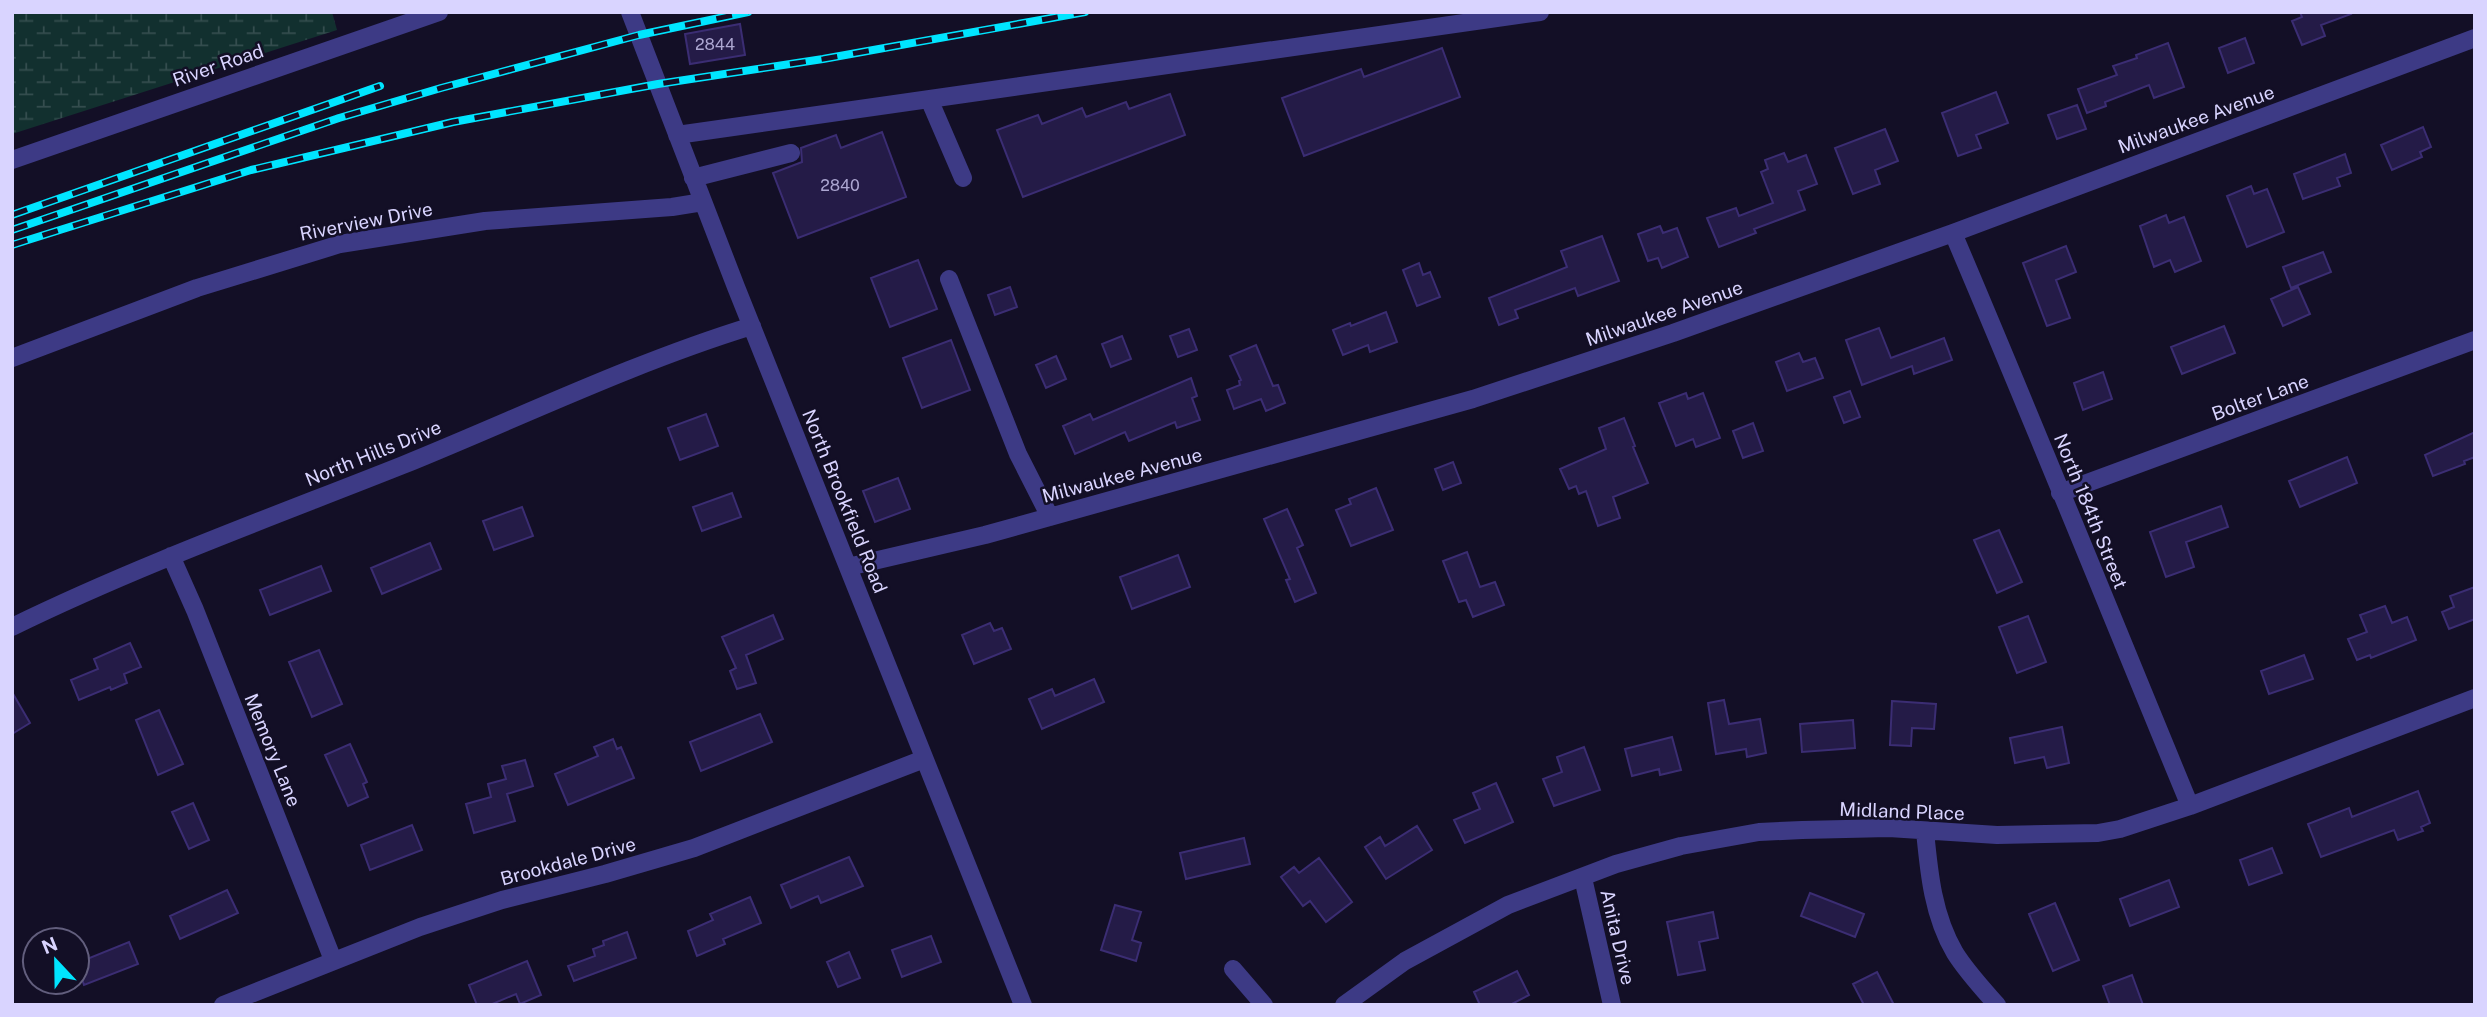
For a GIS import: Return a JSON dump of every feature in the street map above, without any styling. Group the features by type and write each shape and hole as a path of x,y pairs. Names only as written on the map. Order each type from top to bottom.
{"street":[{"name":"River Road","path":"12,160 439,12"},
{"name":"North Brookfield Road","path":"630,12 693,178 1023,1005"},
{"path":"677,135 1539,12"},
{"name":"Milwaukee Avenue","path":"848,567 985,535 1473,398 1673,333 1953,233 2475,38"},
{"path":"929,99 963,178"},
{"path":"693,178 791,153"},
{"name":"Riverview Drive","path":"12,358 197,288 340,244 485,221 672,207 703,202"},
{"name":"North 184th Street","path":"1953,233 2190,806"},
{"path":"949,279 1018,454 1050,517"},
{"name":"North Hills Drive","path":"12,627 252,523 404,464 611,377 718,336 752,326"},
{"name":"Bolter Lane","path":"2060,493 2475,340"},
{"name":"Memory Lane","path":"171,556 195,610 333,960"},
{"name":"Midland Place","path":"1344,1005 1405,961 1508,905 1616,864 1681,846 1759,832 1889,828 1997,835 2098,833 2120,829 2190,806 2475,698"},
{"name":"Brookdale Drive","path":"223,1005 420,927 502,900 694,848 924,759"},
{"path":"1925,831 1931,886 1945,930 1955,953 1997,1005"},
{"name":"Anita Drive","path":"1583,878 1612,1005"},
{"path":"1233,969 1264,1005"}],"green space":[{"path":"12,12 332,12 337,30 12,134"}],"building":[{"path":"2300,12 2351,14 2321,25 2325,36 2302,45 2292,21 2302,17"},
{"path":"740,24 745,55 690,64 685,34"},
{"path":"2245,38 2254,63 2228,73 2219,48"},
{"path":"2168,43 2184,87 2154,98 2149,85 2105,102 2106,106 2087,113 2078,89 2117,75 2113,66"},
{"path":"1442,48 1460,97 1304,156 1282,98 1361,69 1364,77"},
{"path":"1996,92 2008,123 1976,135 1981,148 1958,156 1942,113"},
{"path":"1170,94 1185,135 1023,197 997,130 1038,115 1042,124 1082,108 1086,117 1126,102 1129,109"},
{"path":"2077,105 2086,129 2057,139 2048,115"},
{"path":"2423,127 2431,147 2420,152 2422,157 2392,170 2381,145"},
{"path":"1885,129 1898,161 1875,170 1880,184 1853,194 1835,148"},
{"path":"882,132 906,197 798,238 773,173 802,162 801,148 836,135 841,148"},
{"path":"1784,153 1788,162 1806,155 1817,184 1798,191 1805,210 1754,229 1756,233 1719,247 1707,218 1736,208 1739,216 1773,203 1761,172 1768,169 1765,160"},
{"path":"2345,154 2351,173 2337,178 2340,186 2303,199 2294,174"},
{"path":"2251,186 2254,194 2267,189 2284,232 2247,247 2227,196"},
{"path":"2166,215 2169,223 2184,217 2201,261 2175,272 2170,260 2154,267 2140,226"},
{"path":"1660,226 1663,233 1677,228 1688,257 1662,268 1658,258 1648,261 1638,234"},
{"path":"1602,236 1619,281 1578,296 1575,288 1515,310 1518,318 1499,325 1489,298 1567,267 1561,251"},
{"path":"2066,246 2076,272 2056,280 2070,318 2047,326 2023,263"},
{"path":"2323,252 2331,272 2291,288 2283,267"},
{"path":"918,260 937,309 890,327 871,278"},
{"path":"1419,263 1423,275 1430,272 1440,297 1417,306 1403,270"},
{"path":"1010,287 1017,307 995,315 988,295"},
{"path":"2298,287 2310,314 2283,326 2271,299"},
{"path":"1386,312 1397,342 1370,352 1368,345 1343,355 1333,330"},
{"path":"2224,326 2235,353 2182,374 2171,347"},
{"path":"1879,328 1891,358 1944,338 1952,360 1914,374 1912,366 1862,385 1846,340"},
{"path":"1189,329 1197,350 1178,357 1170,336"},
{"path":"1122,336 1131,359 1111,367 1102,344"},
{"path":"951,340 970,390 922,408 903,358"},
{"path":"1256,345 1273,386 1278,385 1285,403 1266,411 1261,399 1234,409 1227,390 1240,385 1241,380 1230,356"},
{"path":"1799,353 1803,362 1815,358 1823,378 1787,391 1776,362"},
{"path":"1056,356 1066,379 1046,388 1036,365"},
{"path":"2103,372 2112,399 2083,410 2074,383"},
{"path":"1191,378 1197,396 1192,398 1200,420 1177,428 1175,422 1129,441 1125,432 1075,454 1063,426 1090,414 1093,420"},
{"path":"1850,391 1860,417 1844,423 1834,397"},
{"path":"1686,393 1688,399 1703,393 1720,438 1696,447 1693,439 1676,446 1659,403"},
{"path":"706,414 718,446 680,460 668,428"},
{"path":"1624,418 1648,483 1613,497 1620,518 1598,526 1586,491 1579,494 1576,486 1569,489 1560,469 1606,449 1599,428"},
{"path":"1753,423 1763,451 1743,458 1733,431"},
{"path":"2475,432 2475,457 2464,461 2465,464 2433,476 2425,455"},
{"path":"2347,457 2357,483 2300,507 2289,481"},
{"path":"1453,462 1461,483 1443,490 1435,469"},
{"path":"898,478 910,509 875,522 863,491"},
{"path":"1376,488 1393,530 1351,546 1336,510 1351,504 1349,499"},
{"path":"732,493 741,517 702,531 693,507"},
{"path":"2221,506 2228,527 2186,542 2194,567 2166,577 2150,532"},
{"path":"522,507 533,536 494,550 483,521"},
{"path":"1287,509 1303,545 1297,548 1316,593 1295,602 1286,580 1290,579 1264,519"},
{"path":"1999,530 2022,582 1997,593 1974,540"},
{"path":"430,543 441,569 382,594 371,568"},
{"path":"1467,552 1480,587 1495,582 1504,605 1473,617 1466,600 1459,602 1443,561"},
{"path":"1178,555 1190,587 1132,609 1120,577"},
{"path":"321,566 331,591 270,615 260,590"},
{"path":"2475,587 2475,619 2449,629 2442,612 2454,607 2450,596"},
{"path":"2385,606 2392,623 2407,617 2416,640 2371,658 2370,655 2357,660 2348,639 2367,632 2360,615"},
{"path":"773,615 783,639 746,655 756,683 737,689 730,671 736,668 722,637"},
{"path":"2028,616 2046,662 2017,673 1999,627"},
{"path":"990,623 994,631 1002,628 1011,649 974,664 962,635"},
{"path":"130,643 141,667 124,674 127,683 79,700 71,680 98,669 94,659"},
{"path":"319,650 342,704 312,717 289,662"},
{"path":"2304,655 2313,679 2269,694 2261,671"},
{"path":"1094,679 1104,702 1042,729 1029,699 1052,689 1055,696"},
{"path":"12,692 30,723 12,734"},
{"path":"1724,700 1729,724 1760,719 1766,753 1747,757 1746,749 1716,754 1708,703"},
{"path":"1892,701 1936,704 1934,729 1912,728 1911,746 1890,745"},
{"path":"159,710 183,764 158,775 136,720"},
{"path":"760,714 772,742 701,771 690,742"},
{"path":"1853,720 1855,748 1802,752 1800,724"},
{"path":"2062,727 2069,763 2047,768 2044,757 2015,763 2010,738"},
{"path":"1672,737 1681,770 1660,775 1659,769 1632,776 1625,749"},
{"path":"613,739 617,749 621,747 634,778 568,805 555,774 598,756 594,747"},
{"path":"350,744 367,782 363,784 368,797 348,806 325,755"},
{"path":"1584,747 1600,790 1554,806 1543,779 1562,772 1557,757"},
{"path":"525,760 533,786 507,794 515,821 474,833 466,804 491,797 488,784 506,779 502,766"},
{"path":"1496,783 1513,822 1465,843 1454,820 1480,809 1473,793"},
{"path":"2418,791 2430,823 2421,827 2423,831 2398,840 2394,830 2321,857 2308,824 2349,808 2352,817"},
{"path":"193,803 209,840 189,849 172,812"},
{"path":"412,825 422,850 370,870 361,845"},
{"path":"1417,826 1432,850 1386,879 1365,847 1380,837 1385,846"},
{"path":"1244,838 1250,864 1186,879 1180,853"},
{"path":"2272,848 2282,873 2249,885 2240,860"},
{"path":"849,857 863,886 821,903 818,896 791,908 781,885"},
{"path":"1319,858 1352,902 1326,922 1310,901 1303,906 1281,877 1294,867 1299,873"},
{"path":"2169,880 2179,907 2130,926 2120,899"},
{"path":"227,890 238,913 180,939 170,916"},
{"path":"1810,893 1864,914 1855,937 1801,916"},
{"path":"750,897 761,923 723,939 725,944 697,956 688,931 713,920 710,914"},
{"path":"2055,903 2079,960 2053,971 2029,914"},
{"path":"1115,905 1141,912 1132,940 1141,943 1136,961 1101,950"},
{"path":"1713,912 1718,938 1699,942 1705,970 1678,975 1667,922"},
{"path":"627,932 636,958 574,981 568,966 595,956 593,949 604,945 603,941"},
{"path":"931,936 941,962 902,977 892,950"},
{"path":"129,942 138,964 91,982 91,957"},
{"path":"849,952 860,978 838,987 827,962"},
{"path":"527,961 541,995 520,1004 516,994 490,1005 477,1005 469,985"},
{"path":"1517,971 1529,995 1510,1005 1480,1005 1474,992"},
{"path":"1877,972 1894,1005 1864,1005 1853,984"},
{"path":"2132,975 2143,1005 2110,1005 2103,986"}],"railway":[{"path":"12,230 339,118 639,35 748,12"},
{"path":"12,245 251,170 453,122 658,84 823,59 1085,12"},
{"path":"12,215 380,86"}]}
